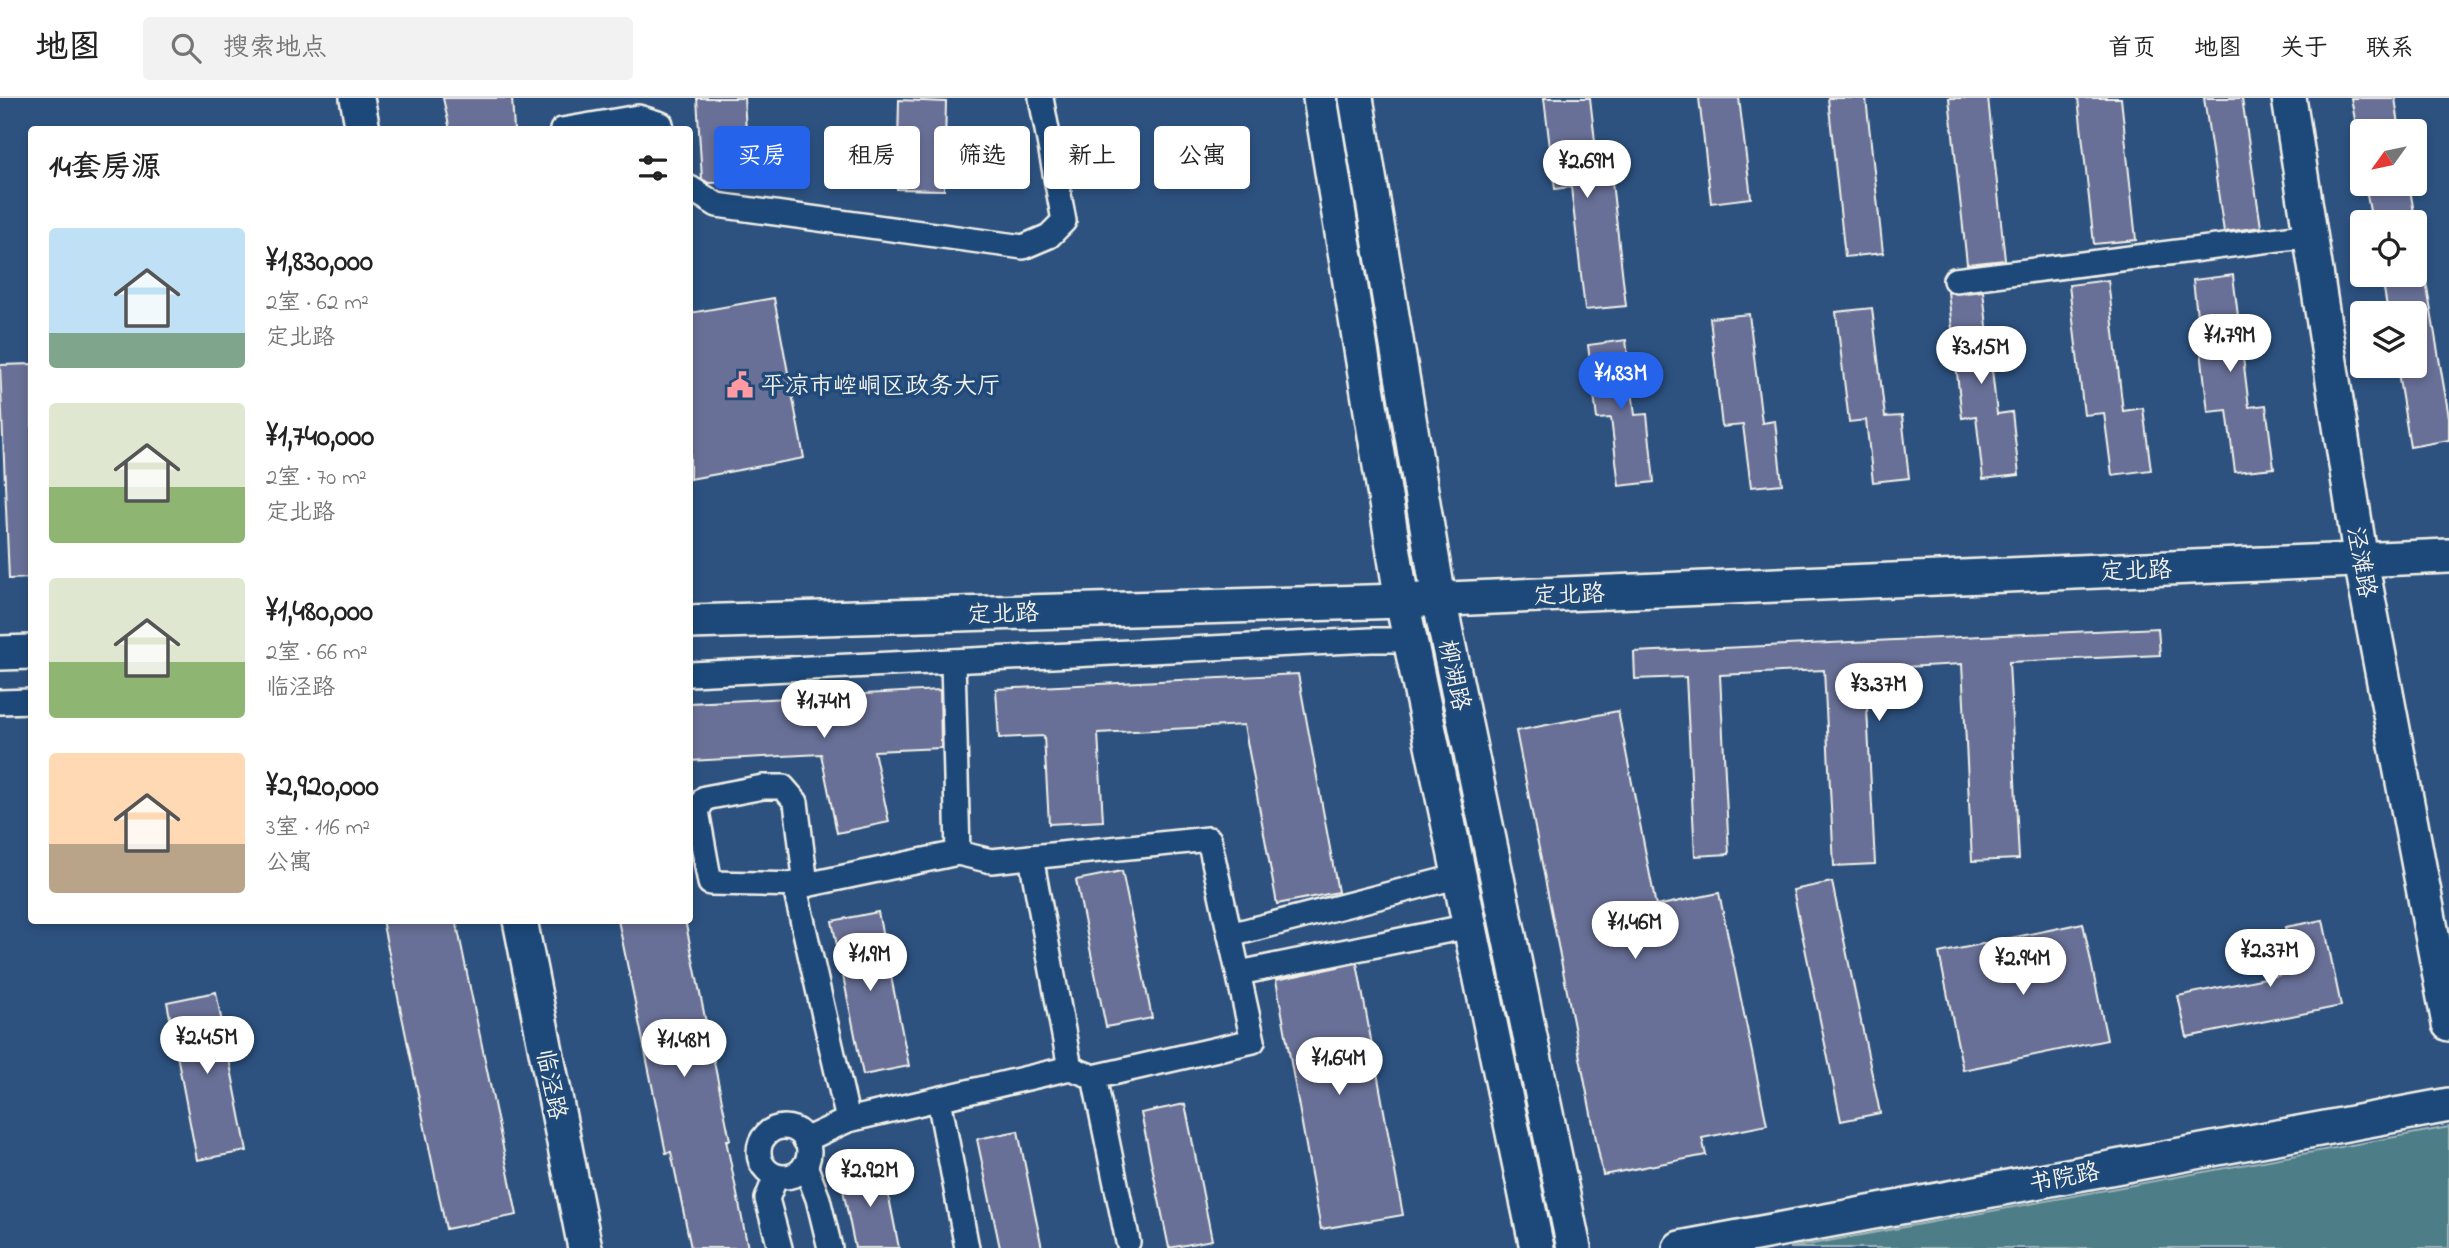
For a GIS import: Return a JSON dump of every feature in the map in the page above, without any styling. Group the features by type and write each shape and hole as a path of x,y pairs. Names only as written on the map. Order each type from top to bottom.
{"street":[{"path":"357,98 362,126"},
{"path":"693,190 717,205 1023,247 1049,236 1064,221 1041,98"},
{"name":"柳湖路","path":"1320,98 1402,601 1537,1248"},
{"name":"柳湖路","path":"1356,98 1439,599 1574,1248"},
{"name":"泾滩路","path":"2289,98 2361,561 2449,1024"},
{"path":"585,126 638,117 661,126"},
{"path":"1955,280 2311,235"},
{"name":"定北路","path":"693,622 1402,601 2449,556"},
{"path":"693,674 1411,640"},
{"path":"0,653 28,652"},
{"path":"953,661 958,853"},
{"path":"0,702 28,701"},
{"path":"805,1140 848,1120 1070,1068 1094,1077 1254,1041 1209,839 991,861 958,853 800,885 710,883 696,811 705,798 763,787 783,787 796,802 800,885 848,1120"},
{"path":"1031,857 1070,1068"},
{"path":"1230,934 1460,876"},
{"name":"临泾路","path":"521,924 584,1248"},
{"path":"1239,973 1470,926"},
{"path":"1094,1077 1128,1242"},
{"path":"939,1098 967,1248"},
{"name":"书院路","path":"1680,1248 2449,1105"},
{"path":"806,1165 793,1176 776,1176 768,1172 760,1157 762,1140 775,1129 784,1128 792,1129 805,1140 808,1148 806,1165 830,1248"},
{"path":"776,1176 767,1199 780,1248"}],"green space":[{"path":"2449,1127 2449,1248 1790,1248"}],"building":[{"path":"443,98 512,98 514,126 449,126"},
{"path":"697,98 744,98 746,126 714,126 714,183 702,179"},
{"path":"1544,98 1590,98 1600,184 1612,182 1626,306 1585,310 1571,187 1555,189"},
{"path":"1699,98 1739,98 1751,198 1711,203"},
{"path":"1828,98 1866,98 1883,253 1845,257"},
{"path":"1949,98 1988,98 2005,260 1967,264"},
{"path":"2078,98 2121,98 2136,240 2094,244"},
{"path":"2204,98 2242,98 2261,227 2224,232"},
{"path":"2351,98 2395,98 2398,119 2355,119"},
{"path":"899,100 946,102 945,126 934,126 934,189 944,190 897,189 920,189 920,126 898,126"},
{"path":"2367,196 2411,196 2414,210 2370,210"},
{"path":"2233,275 2249,407 2266,405 2274,468 2235,472 2227,410 2208,412 2193,280"},
{"path":"2108,280 2123,411 2143,408 2151,470 2112,475 2104,413 2084,415 2069,285"},
{"path":"2427,287 2449,417 2449,440 2410,447 2399,378 2427,378 2427,301 2386,301 2384,289"},
{"path":"1983,291 1997,414 2012,412 2019,475 1983,479 1976,416 1962,418 1948,292 1957,294"},
{"name":"平凉市崆峒区政务大厅","path":"774,298 804,458 693,478 693,312"},
{"path":"1872,308 1885,417 1902,416 1909,478 1873,482 1866,420 1849,422 1836,312"},
{"path":"1749,314 1762,423 1775,421 1782,484 1751,487 1743,425 1722,427 1710,318"},
{"path":"1626,340 1635,415 1647,414 1654,482 1619,486 1611,418 1597,419 1588,345"},
{"path":"28,364 28,578 9,579 0,365"},
{"path":"2158,628 2160,655 2009,662 2019,859 1972,861 1962,664 1865,669 1875,864 1834,866 1824,670 1720,675 1729,854 1695,856 1686,677 1635,679 1634,652"},
{"path":"1298,674 1338,892 1277,904 1244,725 1098,733 1103,821 1049,824 1044,736 999,738 996,689"},
{"path":"940,690 941,748 874,751 889,822 837,833 821,754 693,761 693,703"},
{"path":"1618,711 1656,906 1719,893 1767,1125 1702,1138 1706,1155 1603,1175 1516,731"},
{"path":"1122,871 1152,1018 1106,1027 1076,880"},
{"path":"1832,882 1880,1113 1841,1121 1793,890"},
{"path":"878,912 909,1066 863,1075 832,921"},
{"path":"2323,920 2341,1006 2187,1037 2178,996 2294,972 2285,927"},
{"path":"2083,923 2107,1040 1963,1070 1939,953"},
{"path":"383,924 457,924 517,1215 446,1229"},
{"path":"619,924 686,924 730,1140 726,1140 748,1248 691,1248 671,1152 666,1153"},
{"path":"1357,963 1403,1215 1321,1229 1276,980"},
{"path":"216,992 247,1151 197,1160 167,1002"},
{"path":"1185,1104 1212,1240 1169,1248 1141,1113"},
{"path":"1018,1131 1042,1248 1000,1248 977,1139"},
{"path":"883,1167 899,1248 855,1248 840,1175"}],"place":[{"name":"平凉市崆峒区政务大厅","path":"740,385"}]}
